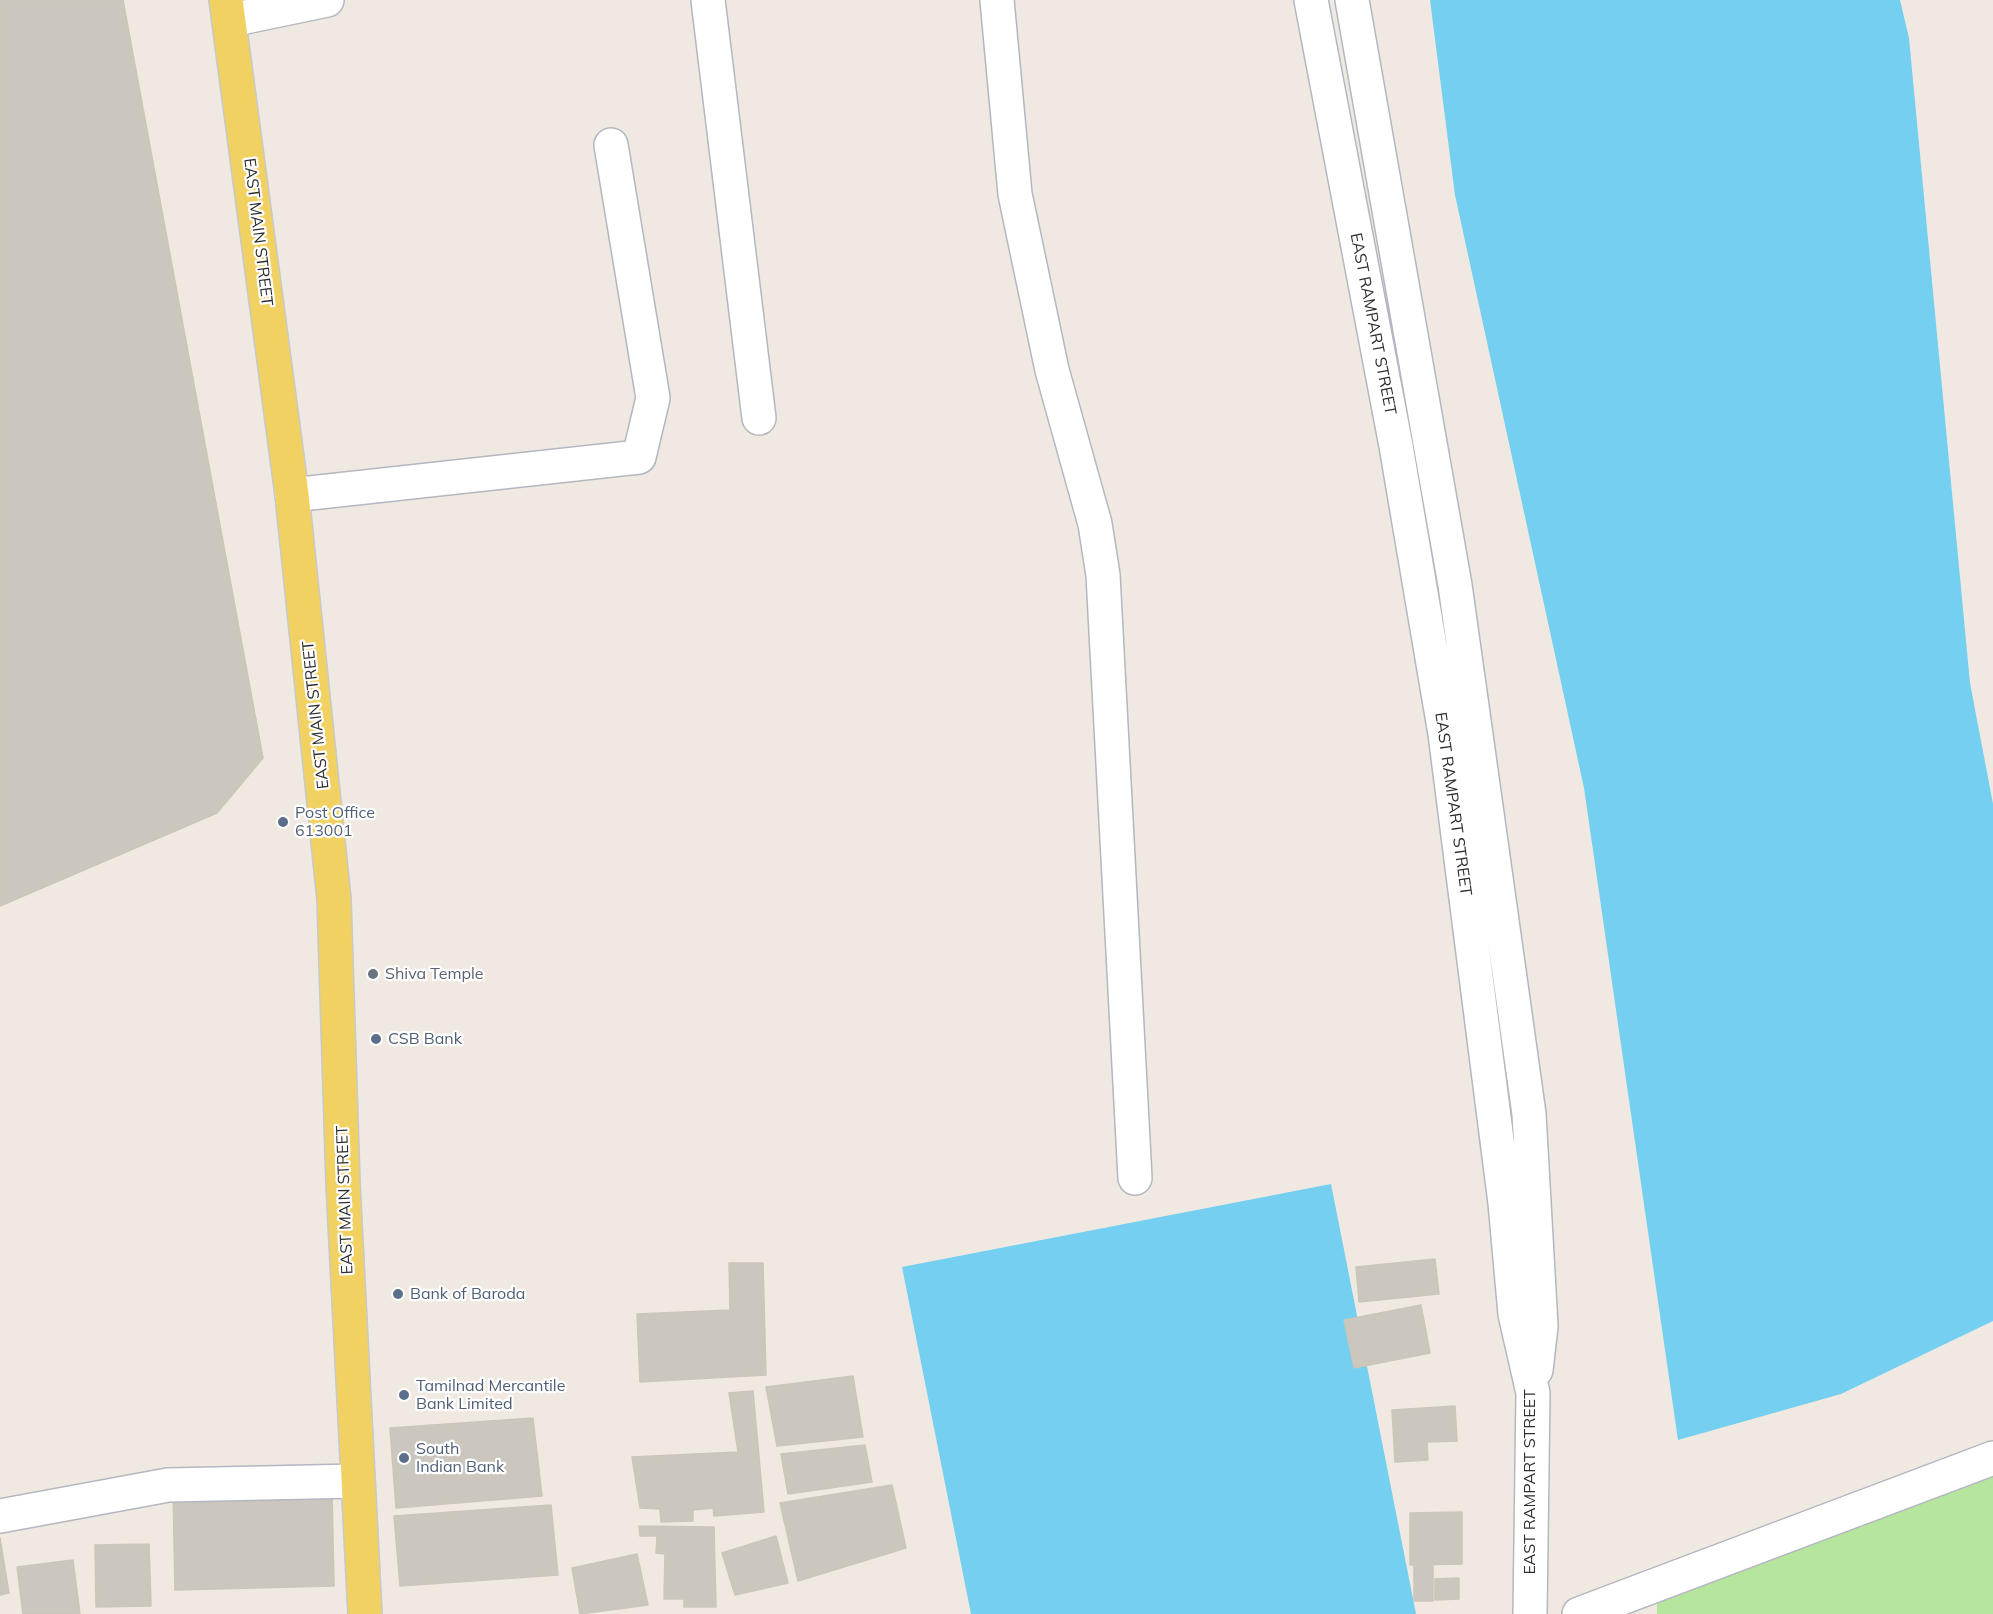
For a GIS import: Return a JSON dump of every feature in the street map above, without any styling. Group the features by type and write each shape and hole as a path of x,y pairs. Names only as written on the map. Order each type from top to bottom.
{"main road":[{"name":"EAST MAIN STREET","path":"229,10 292,495 334,899 357,1481 365,1614"}],"street":[{"path":"229,10 327,0"},
{"path":"708,0 759,418"},
{"path":"997,0 1015,194 1052,370 1095,524 1103,575 1135,1178"},
{"name":"EAST RAMPART STREET","path":"1311,0 1396,446 1445,734 1493,1097 1515,1314 1533,1393 1530,1614"},
{"path":"1352,0 1455,585 1529,1114 1541,1326 1533,1393"},
{"path":"292,495 639,457 653,398 610,145"},
{"path":"1579,1614 1993,1458"},
{"path":"0,1516 168,1485 357,1481"}],"green space":[{"path":"1993,1442 1993,1614 1657,1614 1657,1597"}],"water":[{"path":"1430,0 1900,0 1909,38 1970,683 1993,804 1993,1321 1841,1394 1678,1440 1584,788 1455,195"},
{"path":"1331,1184 1416,1614 971,1614 902,1267"}],"building":[{"path":"0,0 123,0 263,758 217,813 0,906"},
{"path":"1435,1259 1439,1294 1359,1302 1356,1267"},
{"path":"729,1263 763,1263 766,1375 640,1382 637,1314 730,1310"},
{"path":"1421,1305 1430,1353 1354,1368 1344,1320"},
{"path":"853,1376 863,1437 777,1446 766,1387"},
{"path":"753,1391 764,1512 714,1516 713,1508 693,1510 693,1521 661,1522 660,1509 640,1508 632,1457 738,1452 729,1393"},
{"path":"1455,1406 1457,1441 1427,1442 1428,1460 1395,1462 1392,1410"},
{"path":"533,1418 542,1496 396,1508 390,1428"},
{"path":"865,1445 872,1482 788,1494 781,1454"},
{"path":"892,1485 906,1548 798,1581 780,1503"},
{"path":"332,1488 334,1586 175,1590 173,1492"},
{"path":"551,1505 558,1575 400,1586 394,1516"},
{"path":"1462,1512 1462,1564 1410,1565 1410,1513"},
{"path":"639,1526 714,1527 716,1607 684,1607 684,1599 664,1599 665,1554 656,1553 657,1536 640,1536"},
{"path":"776,1536 788,1583 735,1595 722,1553"},
{"path":"0,1538 9,1593 0,1595"},
{"path":"149,1544 151,1606 96,1607 95,1545"},
{"path":"637,1554 648,1605 580,1614 572,1568"},
{"path":"73,1560 80,1614 23,1614 17,1567"},
{"path":"1414,1566 1433,1566 1433,1601 1414,1601"},
{"path":"1459,1578 1459,1599 1435,1600 1435,1579"}],"place":[{"name":"Post Office 613001","path":"283,822"},
{"name":"Shiva Temple","path":"373,974"},
{"name":"CSB Bank","path":"376,1039"},
{"name":"Bank of Baroda","path":"398,1294"},
{"name":"Tamilnad Mercantile Bank Limited","path":"404,1395"},
{"name":"South Indian Bank","path":"404,1458"}]}
